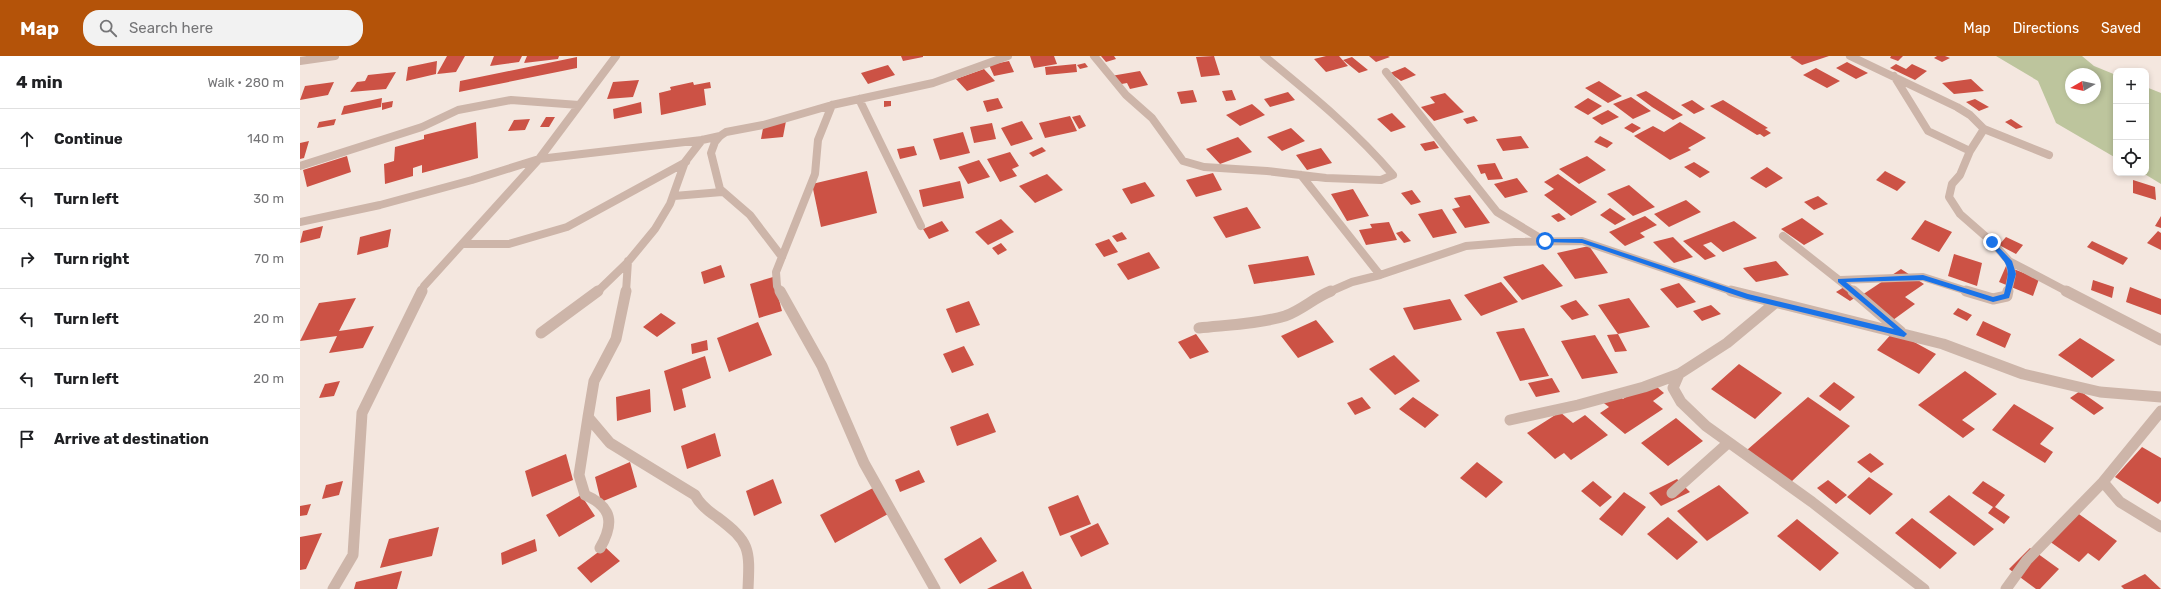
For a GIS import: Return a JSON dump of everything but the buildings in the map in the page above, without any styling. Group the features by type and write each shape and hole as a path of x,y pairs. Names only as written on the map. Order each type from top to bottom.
{"street":[{"path":"300,61 335,56"},
{"path":"333,589 353,555 362,413 424,286 539,159 616,56"},
{"path":"782,257 750,215 722,192 718,185 711,153 715,142 720,136 726,132 763,125 832,105 935,82 1008,56"},
{"path":"1094,56 1126,96 1152,118 1183,160 1204,167 1235,168 1364,180 1381,180 1393,175 1376,155 1320,102 1264,56"},
{"path":"1850,56 1970,114 1984,129 2049,155"},
{"path":"1386,72 1497,212 1545,241"},
{"path":"1894,76 1928,131 1970,151"},
{"path":"859,99 921,226"},
{"path":"300,166 422,127 458,110 511,100 579,105"},
{"path":"832,105 818,140 815,174 776,272 777,286 822,366 864,463 935,589"},
{"path":"1984,129 1970,151 1960,175 1952,184 1949,197 1960,214 1992,242 2009,261 2161,340"},
{"path":"300,222 341,212 380,205 472,180 539,159 702,140 720,136"},
{"path":"541,333 592,298 628,261 666,211 674,196 686,162 702,140"},
{"path":"463,244 509,244 567,227 686,162"},
{"path":"1301,175 1380,275"},
{"path":"674,196 722,192"},
{"path":"1783,236 1840,280 1904,334"},
{"path":"1199,328 1240,324 1284,316 1307,306 1328,292 1352,282 1380,275 1466,246 1545,241 1582,241 1704,283 1775,303 1943,344 2043,380 2100,392 2161,397"},
{"path":"600,548 609,533 608,519 604,507 595,499 585,495 579,475 594,382 616,339 625,302 628,261"},
{"path":"1840,280 1923,278 1993,299 2007,296 2012,274 2009,261"},
{"path":"1510,420 1578,405 1644,386 1679,374 1727,343 1775,303"},
{"path":"1679,374 1673,388 1681,402 1706,426 1812,502 1924,589"},
{"path":"2006,589 2011,580 2038,549 2103,482 2161,411"},
{"path":"588,417 610,443 695,495 703,506 741,534 750,556 748,589"},
{"path":"1672,493 1728,442"},
{"path":"2103,482 2120,502 2161,527"}],"green space":[{"path":"1996,56 2082,56 2094,66 2099,68 2065,68 2065,104 2101,104 2101,69 2113,74 2113,156 2056,123 2038,81"},
{"path":"2149,88 2161,93 2161,184 2148,176"}],"route":[{"path":"1545,241 1582,241 1704,283 1747,296 1904,334 1840,280 1910,276 1941,282 1993,299 2007,296 2012,274 2009,261 1992,242"}]}
